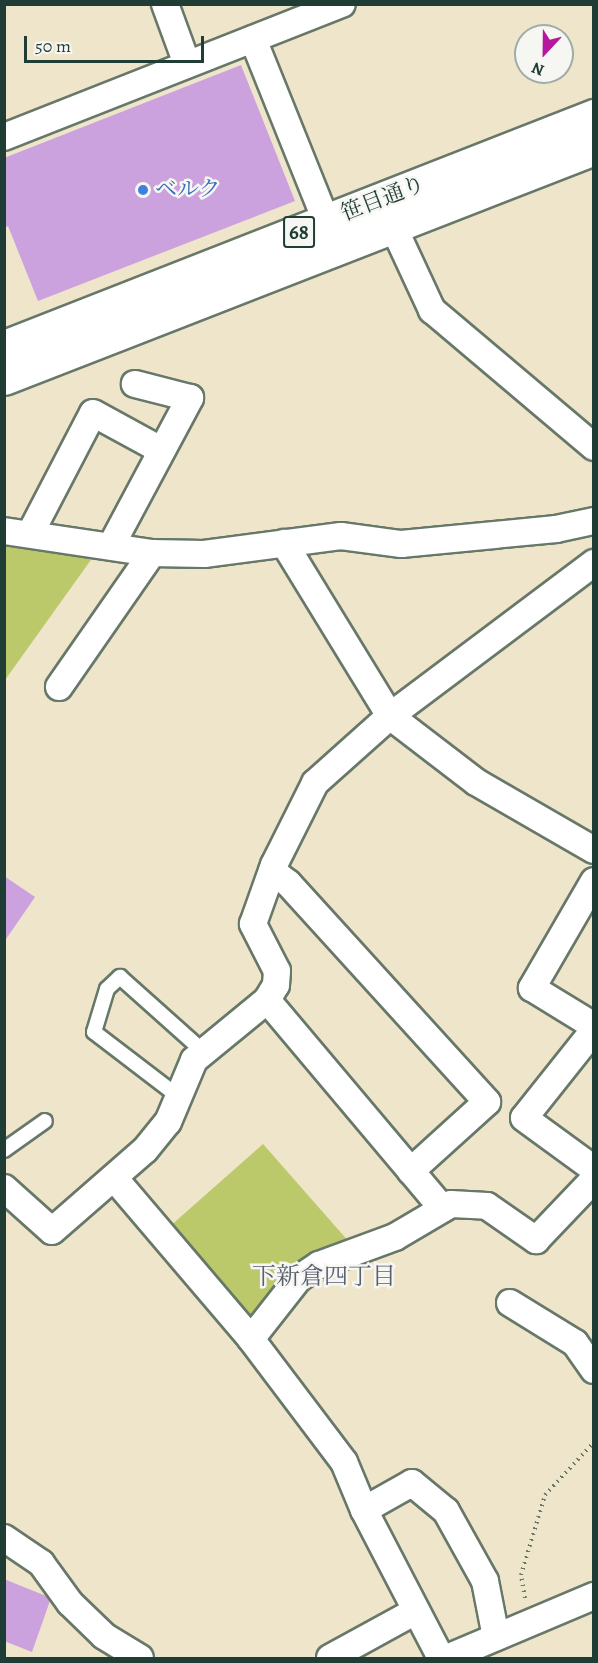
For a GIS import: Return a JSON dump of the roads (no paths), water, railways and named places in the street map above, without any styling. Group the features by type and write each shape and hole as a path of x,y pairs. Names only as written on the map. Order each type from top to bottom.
{"main road":[{"name":"笹目通り","path":"4,347 594,116"},
{"name":"笹目通り","path":"4,378 594,148"}],"street":[{"path":"165,4 187,64"},
{"path":"4,137 342,4"},
{"path":"253,39 326,221"},
{"path":"393,226 432,310 594,447"},
{"path":"111,546 190,398 135,384"},
{"path":"30,534 93,413 161,450"},
{"path":"4,531 153,553 204,554 341,536 401,544 556,529 594,522"},
{"path":"284,543 390,716 476,782 594,850"},
{"path":"59,687 153,553"},
{"path":"4,1188 52,1231 115,1179 168,1122 194,1060 267,1000 276,985 277,971 253,924 272,871 315,783 390,716 594,563"},
{"path":"272,871 288,883 487,1102 411,1170"},
{"path":"594,881 532,988 594,1028 524,1118 594,1169"},
{"path":"267,1000 443,1209"},
{"path":"115,1179 251,1339 344,1462 364,1510 441,1659"},
{"path":"251,1339 298,1279 319,1265 395,1237 451,1204 487,1206 536,1240 594,1179"},
{"path":"510,1303 575,1343 592,1363"},
{"path":"364,1510 412,1483 446,1511 485,1581 496,1637"},
{"path":"4,1538 41,1563 70,1603 104,1636 140,1659"},
{"path":"447,1659 594,1596"},
{"path":"330,1659 416,1611"}],"lane":[{"path":"179,1097 94,1032 107,989 120,977 204,1052"},
{"path":"4,1150 45,1121"}],"place":[{"name":"ベルク","path":"143,190"}],"district":[{"name":"下新倉四丁目","path":"324,1277"}]}
